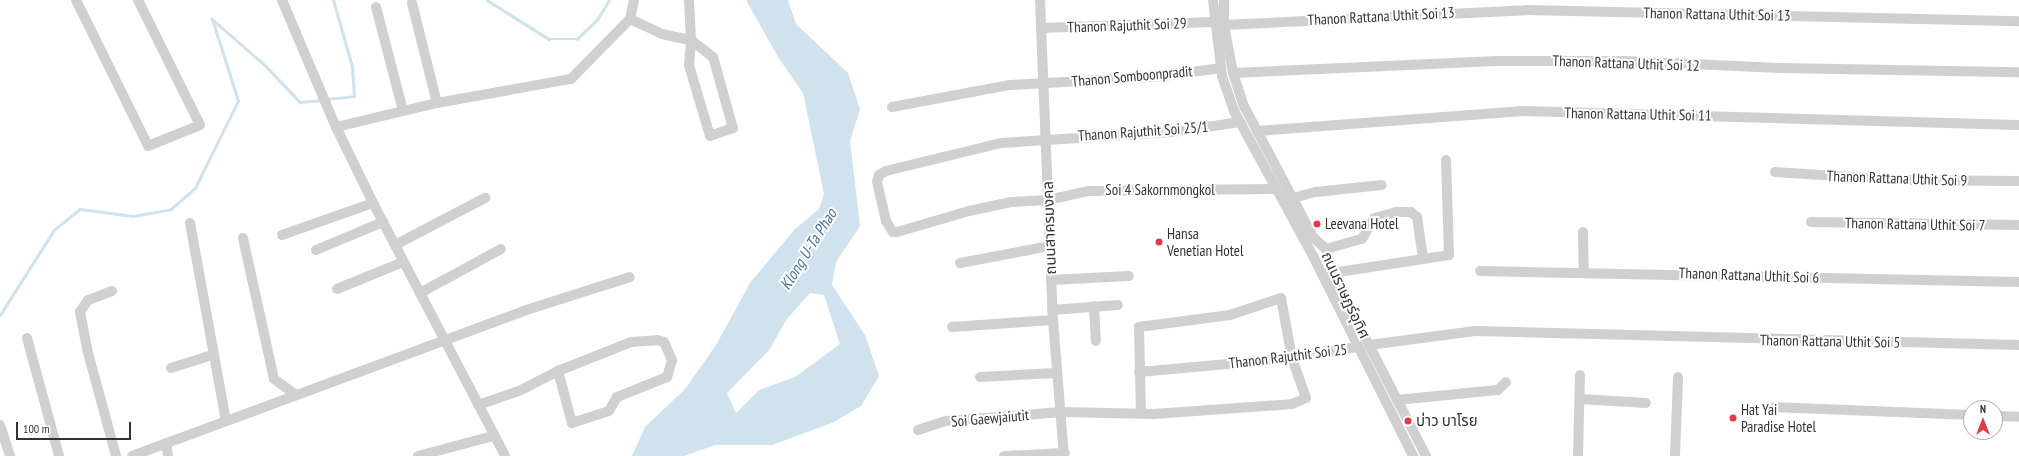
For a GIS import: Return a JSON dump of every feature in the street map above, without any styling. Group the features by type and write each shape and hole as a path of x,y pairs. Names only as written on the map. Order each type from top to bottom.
{"street":[{"path":"76,0 148,146 200,125 138,0"},
{"path":"282,0 336,127 373,203 420,293 443,342 505,456"},
{"path":"336,127 437,103 571,79 630,19 634,0"},
{"path":"630,19 662,34 691,40 716,61 733,128 710,136 689,65 691,40 689,0"},
{"name":"ถนนสาครมงคล","path":"1040,0 1051,280 1057,373 1065,454"},
{"name":"ถนนราษฏร์อุทิศ","path":"1212,0 1213,22 1220,68 1240,122 1413,456"},
{"name":"ถนนราษฏร์อุทิศ","path":"1224,0 1224,25 1233,73 1257,131 1314,237 1326,249 1332,273 1426,456"},
{"path":"412,2 437,103"},
{"path":"376,7 403,111"},
{"name":"Thanon Rattana Uthit Soi 13","path":"1224,25 1527,10 2019,21"},
{"name":"Thanon Rajuthit Soi 29","path":"1041,28 1213,22"},
{"name":"Thanon Rattana Uthit Soi 12","path":"1233,73 1537,61 2019,72"},
{"name":"Thanon Somboonpradit","path":"892,107 1043,82 1164,76 1220,68"},
{"name":"Thanon Rattana Uthit Soi 11","path":"1257,131 1520,111 2019,125"},
{"name":"Thanon Rajuthit Soi 25/1","path":"893,232 886,221 877,182 879,176 886,171 1001,143 1045,138 1172,132 1240,122"},
{"path":"1332,273 1449,255 1446,160"},
{"name":"Thanon Rattana Uthit Soi 9","path":"1775,172 1902,180 2019,181"},
{"path":"1293,198 1316,192 1382,185"},
{"name":"Soi 4 Sakornmongkol","path":"893,232 969,211 1011,202 1048,200 1089,191 1274,189"},
{"path":"395,245 485,198"},
{"path":"282,235 373,203"},
{"path":"1326,249 1362,239 1374,218 1396,212 1411,212 1417,218 1424,258"},
{"path":"316,250 383,222"},
{"name":"Thanon Rattana Uthit Soi 7","path":"1811,222 2019,225"},
{"path":"190,223 212,355 226,421"},
{"path":"1583,232 1584,271"},
{"path":"1303,243 1314,237"},
{"path":"243,238 274,379 296,395"},
{"path":"960,263 1050,246"},
{"path":"420,293 502,249"},
{"path":"337,289 403,262"},
{"name":"Thanon Rattana Uthit Soi 6","path":"1480,271 1584,271 2019,282"},
{"path":"1051,280 1129,276"},
{"path":"132,456 443,342 630,277"},
{"path":"112,291 88,300 80,312 87,348 116,456"},
{"path":"1141,413 1139,327 1230,315 1281,298 1292,358"},
{"path":"952,327 1053,315 1094,306 1118,305"},
{"path":"1094,306 1096,341"},
{"name":"Thanon Rattana Uthit Soi 5","path":"1369,345 1475,331 2019,345"},
{"path":"27,338 59,456"},
{"path":"478,405 520,391 558,371 641,340 664,342 672,360 667,377 617,397 609,411 572,423 558,371"},
{"name":"Thanon Rajuthit Soi 25","path":"1139,372 1292,358 1357,347"},
{"path":"171,368 212,355"},
{"name":"Soi Gaewjaiutit","path":"918,430 946,421 1062,412 1193,412 1292,404 1306,398 1292,358"},
{"path":"980,377 1057,373"},
{"path":"1578,456 1580,375"},
{"path":"1675,456 1678,377"},
{"path":"1397,400 1498,390 1506,382"},
{"path":"1580,399 1646,403"},
{"path":"1774,407 1963,415"},
{"path":"2003,416 2019,417"},
{"path":"0,424 10,456"},
{"path":"418,456 494,436"},
{"path":"166,443 168,456"},
{"path":"1004,456 1065,454"}],"water":[{"name":"Klong U-Ta Phao","path":"746,0 788,0 796,24 848,73 860,109 850,141 860,226 836,262 832,285 865,335 879,376 861,406 832,423 772,445 715,445 684,456 632,456 645,427 686,388 716,345 750,283 794,230 819,209 824,194 803,93 778,57","holes":["810,293 824,295 840,344 795,377 759,390 736,413 727,393 770,349 786,320"]}],"waterway":[{"path":"327,99 354,96 352,67 333,0"},
{"path":"487,0 549,39 577,39 597,20 609,0"},
{"path":"0,315 54,230 80,209 133,216 171,209 195,188 238,101 212,19 266,66 300,102 322,100"}],"place":[{"name":"Leevana Hotel","path":"1317,224"},
{"name":"Hansa Venetian Hotel","path":"1159,242"},
{"name":"Hat Yai Paradise Hotel","path":"1733,418"},
{"name":"บ่าว บาโรย","path":"1408,421"}]}
